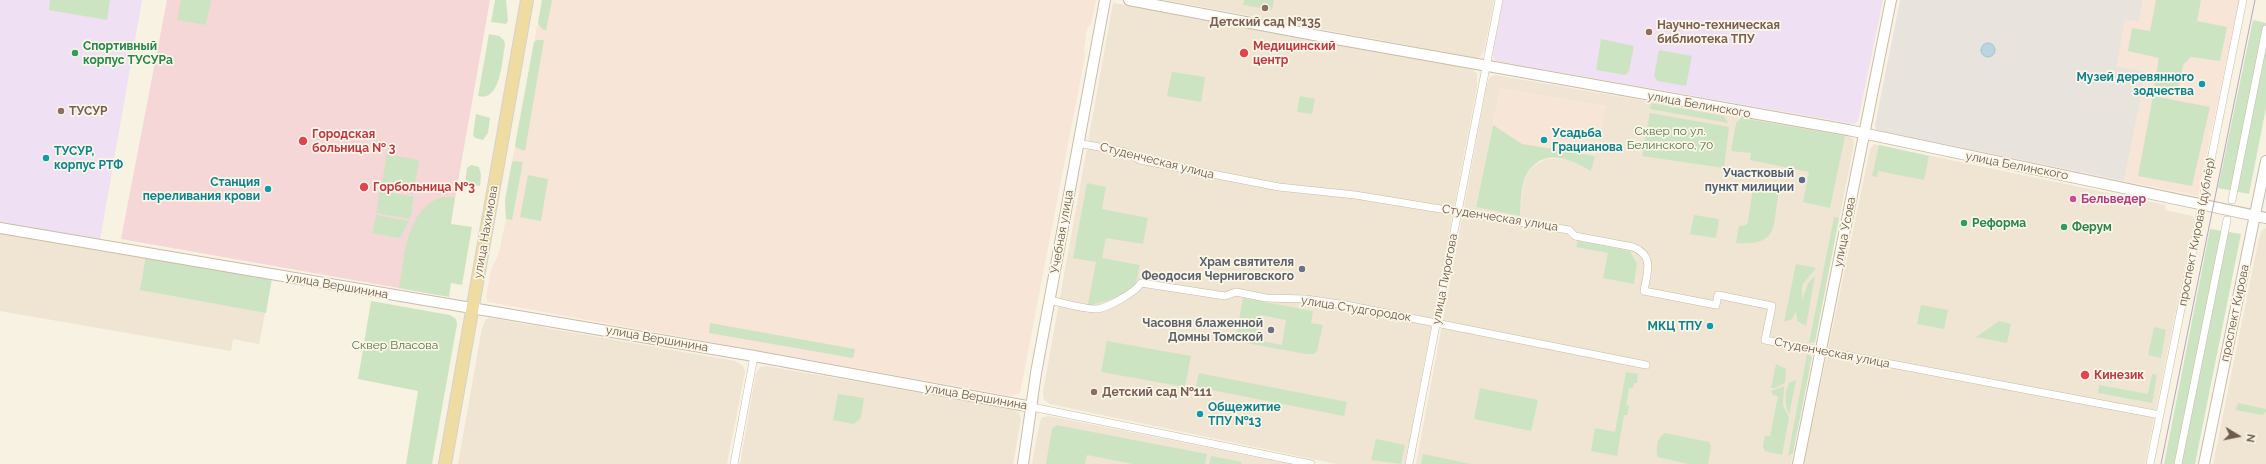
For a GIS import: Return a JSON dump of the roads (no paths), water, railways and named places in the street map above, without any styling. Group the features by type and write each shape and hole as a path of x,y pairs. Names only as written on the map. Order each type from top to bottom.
{"main road":[{"name":"улица Нахимова","path":"445,464 527,0"}],"street":[{"name":"Учебная улица","path":"1023,464 1050,300 1105,0"},
{"name":"улица Белинского","path":"1130,0 1865,134 2266,218"},
{"name":"улица Пирогова","path":"1409,464 1499,0"},
{"name":"улица Усова","path":"1798,464 1865,134 1890,0"},
{"name":"проспект Кирова (дублёр)","path":"2150,464 2243,0"},
{"path":"2232,200 2266,29"},
{"name":"Студенческая улица","path":"1078,143 1125,152 1140,160 1279,187 1349,194 1569,230 1575,236 1642,250 1649,263 1644,291 1716,305 1718,295 1772,306 1765,340 2160,415"},
{"name":"проспект Кирова","path":"2204,464 2266,161"},
{"path":"2178,464 2228,220"},
{"name":"улица Вершинина","path":"0,228 354,290 473,308 754,356 1032,407 1311,464"},
{"name":"улица Студгородок","path":"1050,300 1097,309 1122,298 1138,288 1141,283 1225,296 1236,292 1266,298 1306,299 1437,323 1646,365"},
{"path":"734,464 754,356"}],"water":[{"path":"1985,43 1991,43 1995,47 1995,53 1991,57 1985,57 1981,53 1981,47"}],"tram line":[{"path":"2161,464 2255,0"}],"place":[{"name":"Детский сад №135","path":"1265,8"},
{"name":"Научно-техническая библиотека ТПУ","path":"1649,32"},
{"name":"Спортивный корпус ТУСУРа","path":"75,53"},
{"name":"Медицинский центр","path":"1244,53"},
{"name":"Музей деревянного зодчества","path":"2202,84"},
{"name":"ТУСУР","path":"61,111"},
{"name":"Усадьба Грацианова","path":"1544,140"},
{"name":"Городская больница № 3","path":"303,141"},
{"name":"ТУСУР, корпус РТФ","path":"46,158"},
{"name":"Участковый пункт милиции","path":"1802,180"},
{"name":"Горбольница №3","path":"364,187"},
{"name":"Cтанция переливания крови","path":"268,189"},
{"name":"Бельведер","path":"2073,199"},
{"name":"Реформа","path":"1964,223"},
{"name":"Ферум","path":"2064,227"},
{"name":"Храм святителя Феодосия Черниговского","path":"1302,269"},
{"name":"МКЦ ТПУ","path":"1710,326"},
{"name":"Часовня блаженной Домны Томской","path":"1271,330"},
{"name":"Кинезик","path":"2085,375"},
{"name":"Детский сад №111","path":"1094,392"},
{"name":"Общежитие ТПУ №13","path":"1200,414"}],"park label":[{"name":"Сквер по ул. Белинского, 70","path":"1670,138"},
{"name":"Сквер Власова","path":"395,345"}]}
